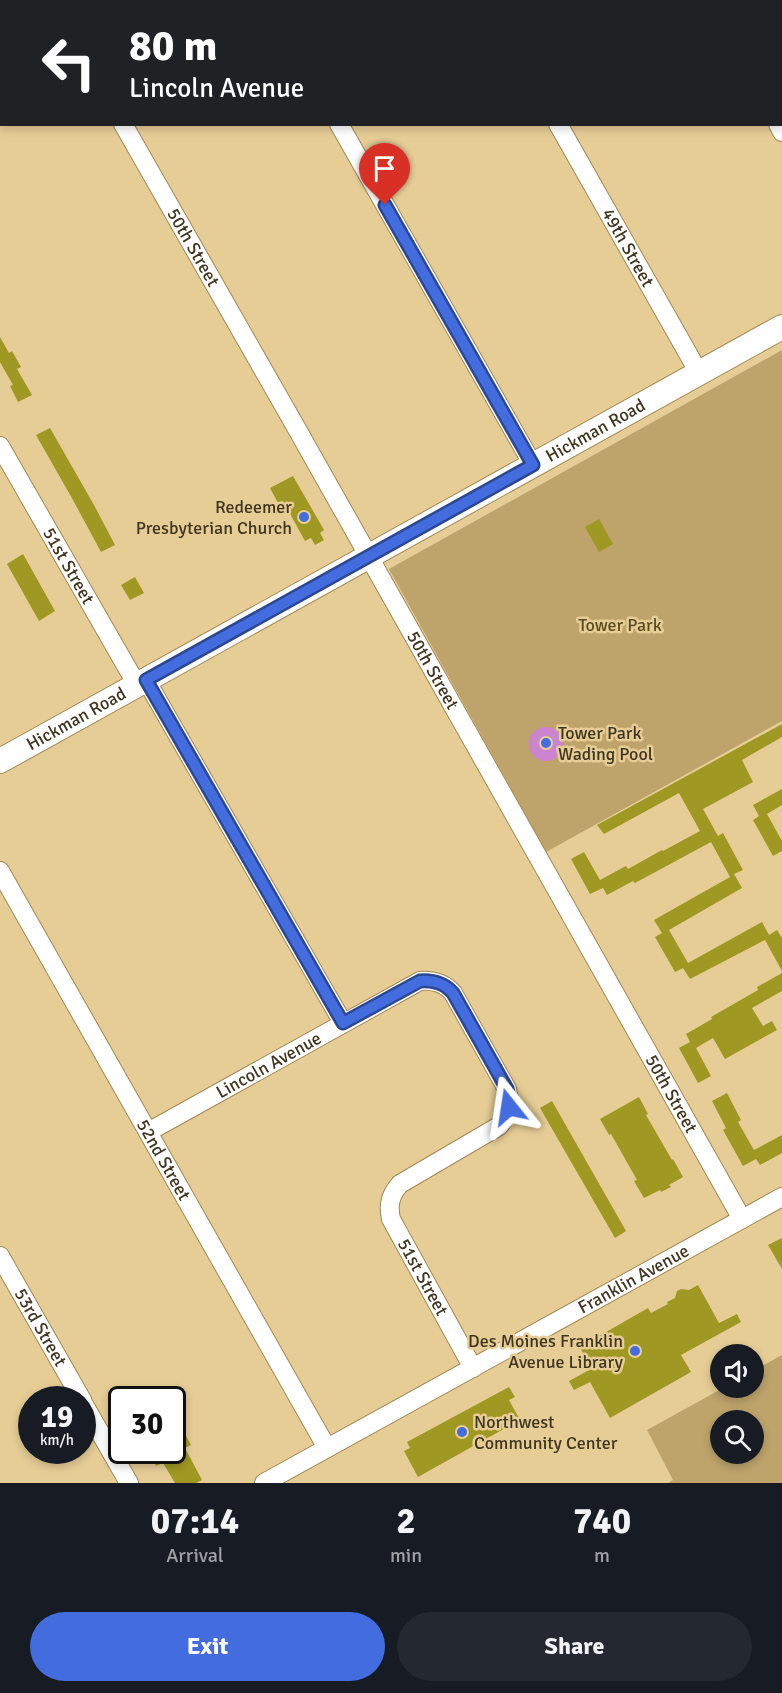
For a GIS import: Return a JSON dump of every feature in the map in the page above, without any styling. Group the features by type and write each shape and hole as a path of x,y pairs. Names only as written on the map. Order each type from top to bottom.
{"main road":[{"name":"Hickman Road","path":"0,761 782,327"}],"street":[{"name":"50th Street","path":"124,126 742,1219"},
{"path":"340,126 533,465"},
{"name":"49th Street","path":"559,126 699,373"},
{"name":"51st Street","path":"0,446 343,1023"},
{"name":"52nd Street","path":"0,871 327,1448"},
{"name":"Lincoln Avenue","path":"148,1132 420,981 430,980 440,983 453,993 507,1089 509,1107 506,1118 499,1126 400,1184"},
{"name":"51st Street","path":"400,1184 390,1200 391,1219 473,1368"},
{"name":"Franklin Avenue","path":"264,1483 782,1197"},
{"name":"53rd Street","path":"0,1256 74,1386"},
{"name":"53rd Street","path":"96,1425 129,1483"}],"green space":[{"name":"Tower Park","path":"782,350 782,721 546,852 389,569"},
{"path":"782,1355 782,1483 668,1483 673,1480 647,1430 710,1395 710,1398 764,1398 764,1365"}],"shaded area":[{"name":"Tower Park Wading Pool","path":"546,727 558,732 563,744 558,756 546,761 534,756 529,744 534,732"}],"building":[{"path":"0,337 9,353 12,351 21,367 17,369 32,395 18,402 10,386 13,385 0,362"},
{"path":"50,428 115,545 101,552 36,435"},
{"name":"Redeemer Presbyterian Church","path":"293,476 324,530 320,533 324,540 315,545 311,538 305,541 283,501 278,503 270,488"},
{"path":"599,519 613,544 599,552 585,527"},
{"path":"23,554 55,611 39,621 7,564"},
{"path":"135,577 144,593 130,600 121,585"},
{"path":"782,724 782,737 742,760 753,782 703,809 718,836 723,833 743,870 734,874 742,888 669,930 688,963 762,922 769,935 777,930 782,938 782,971 765,940 690,979 683,968 675,972 655,937 662,933 654,920 730,877 711,842 635,883 633,881 607,895 603,888 590,894 571,859 584,852 600,880 626,866 628,869 700,831 679,793 604,834 597,825"},
{"path":"782,789 782,805 767,814 782,841 782,851 773,856 753,820 759,816 753,805"},
{"path":"782,973 782,991 752,1008 763,1026 772,1021 777,1030 725,1059 713,1038 696,1048 711,1076 698,1083 679,1048 690,1042 686,1034"},
{"path":"727,1093 741,1120 738,1122 754,1150 782,1135 782,1153 760,1165 756,1159 743,1166 723,1130 726,1128 712,1101"},
{"path":"639,1097 648,1114 646,1115 683,1177 669,1185 671,1187 644,1198 634,1181 637,1180 600,1119"},
{"path":"552,1101 626,1231 615,1238 540,1108"},
{"path":"782,1238 782,1269 768,1245"},
{"name":"Des Moines Franklin Avenue Library","path":"698,1285 719,1323 737,1314 741,1322 681,1355 691,1372 610,1418 590,1382 574,1390 569,1381 591,1369 580,1347 648,1308 651,1313 668,1304 667,1302 675,1298 677,1291 689,1290"},
{"name":"Northwest Community Center","path":"509,1387 515,1397 509,1400 520,1420 418,1477 404,1451 410,1448 407,1442"},
{"path":"186,1436 191,1445 186,1448"},
{"path":"186,1450 202,1480 196,1483 175,1483 164,1464 186,1464"}],"place":[{"name":"Redeemer Presbyterian Church","path":"304,517"},
{"name":"Tower Park Wading Pool","path":"546,743"},
{"name":"Des Moines Franklin Avenue Library","path":"635,1351"},
{"name":"Northwest Community Center","path":"462,1432"}],"route":[{"path":"385,205 533,465 146,680 343,1023 420,981 430,980 440,983 453,993 507,1089 509,1107"}]}
